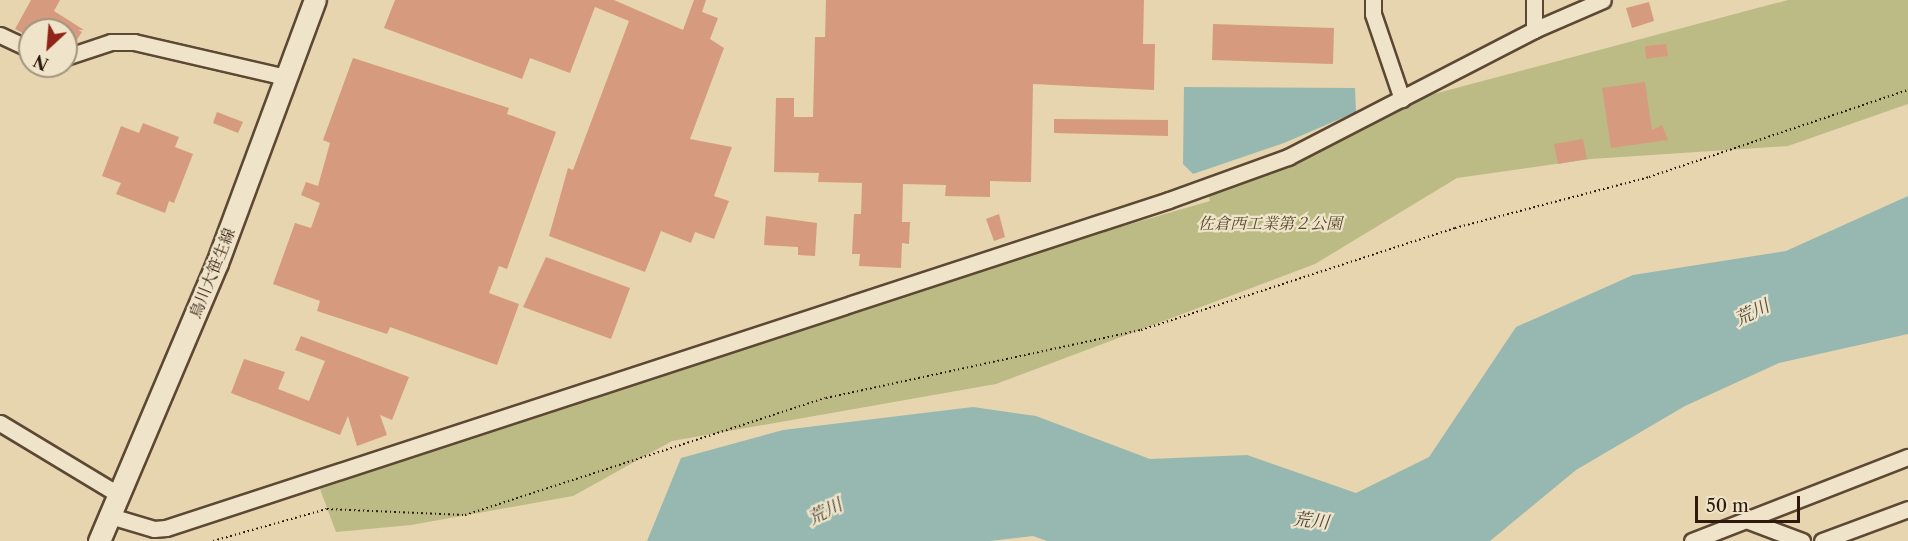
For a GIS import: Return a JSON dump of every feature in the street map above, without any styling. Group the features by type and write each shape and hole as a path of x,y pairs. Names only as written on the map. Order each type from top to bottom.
{"street":[{"name":"鳥川大笹生線","path":"99,541 116,493 217,263 315,0"},
{"path":"1373,0 1373,14 1402,99"},
{"path":"1534,0 1534,30"},
{"path":"107,515 154,529 166,528 1169,200 1288,157 1534,30 1603,0"},
{"path":"0,35 18,43"},
{"path":"78,53 111,42 134,42 286,77"},
{"path":"0,423 116,493"},
{"path":"1692,541 1908,457"},
{"path":"1822,541 1908,509"},
{"path":"1746,520 1802,541"}],"path":[{"path":"213,541 327,509 465,515 826,398 1141,330 1455,228 1649,177 1908,90"}],"green space":[{"name":"佐倉西工業第２公園","path":"1788,0 1908,0 1908,104 1788,146 1591,159 1457,178 1315,264 996,384 672,441 573,496 411,525 336,532 320,489 486,427 718,357 902,290 1210,201 1208,194 1268,173 1382,110 1398,110 1426,96"}],"water":[{"path":"1184,87 1355,88 1356,112 1284,143 1193,174 1183,164"},
{"name":"荒川","path":"1908,196 1908,334 1779,363 1685,406 1576,470 1490,541 1047,541 1033,536 990,541 647,541 681,458 783,430 973,407 1036,416 1150,459 1247,455 1356,493 1429,457 1516,327 1633,275 1786,251"}],"building":[{"path":"31,0 60,0 54,11 65,18 21,18"},
{"path":"395,0 614,0 683,30 694,0 706,0 702,12 718,18 710,39 724,48 690,139 732,147 714,196 729,201 714,239 695,232 691,243 661,231 645,272 549,236 568,168 573,170 629,21 595,7 570,73 530,58 522,79 384,28"},
{"path":"826,0 1144,0 1143,44 1155,44 1154,90 1033,84 1031,182 990,181 990,197 945,196 946,185 903,184 902,222 910,222 909,244 902,243 901,268 859,266 860,254 852,254 854,214 861,214 862,183 818,182 819,173 774,172 776,98 794,98 794,117 813,117 815,37 825,37"},
{"path":"1649,2 1654,21 1632,28 1626,8"},
{"path":"1213,24 1334,28 1333,64 1212,60"},
{"path":"1666,44 1668,56 1646,59 1645,46"},
{"path":"353,58 509,108 507,114 556,132 507,269 499,266 489,293 519,304 497,365 390,327 387,334 317,311 320,301 273,284 295,223 311,228 320,203 301,195 306,182 318,186 330,143 323,140"},
{"path":"1645,82 1652,130 1662,125 1668,140 1611,148 1602,88"},
{"path":"217,112 243,122 238,133 213,123"},
{"path":"1054,119 1168,120 1168,136 1054,133"},
{"path":"143,123 179,137 175,147 193,154 174,203 169,201 165,213 116,194 121,183 102,176 121,126 139,133"},
{"path":"1583,139 1587,159 1558,164 1554,144"},
{"path":"999,214 1005,237 994,241 986,219"},
{"path":"766,216 817,223 815,256 798,255 798,247 764,245"},
{"path":"546,257 630,288 611,339 523,307"},
{"path":"301,336 409,377 392,420 380,415 387,435 357,446 348,416 340,435 231,393 244,359 285,372 278,389 309,401 325,361 295,350"}]}
